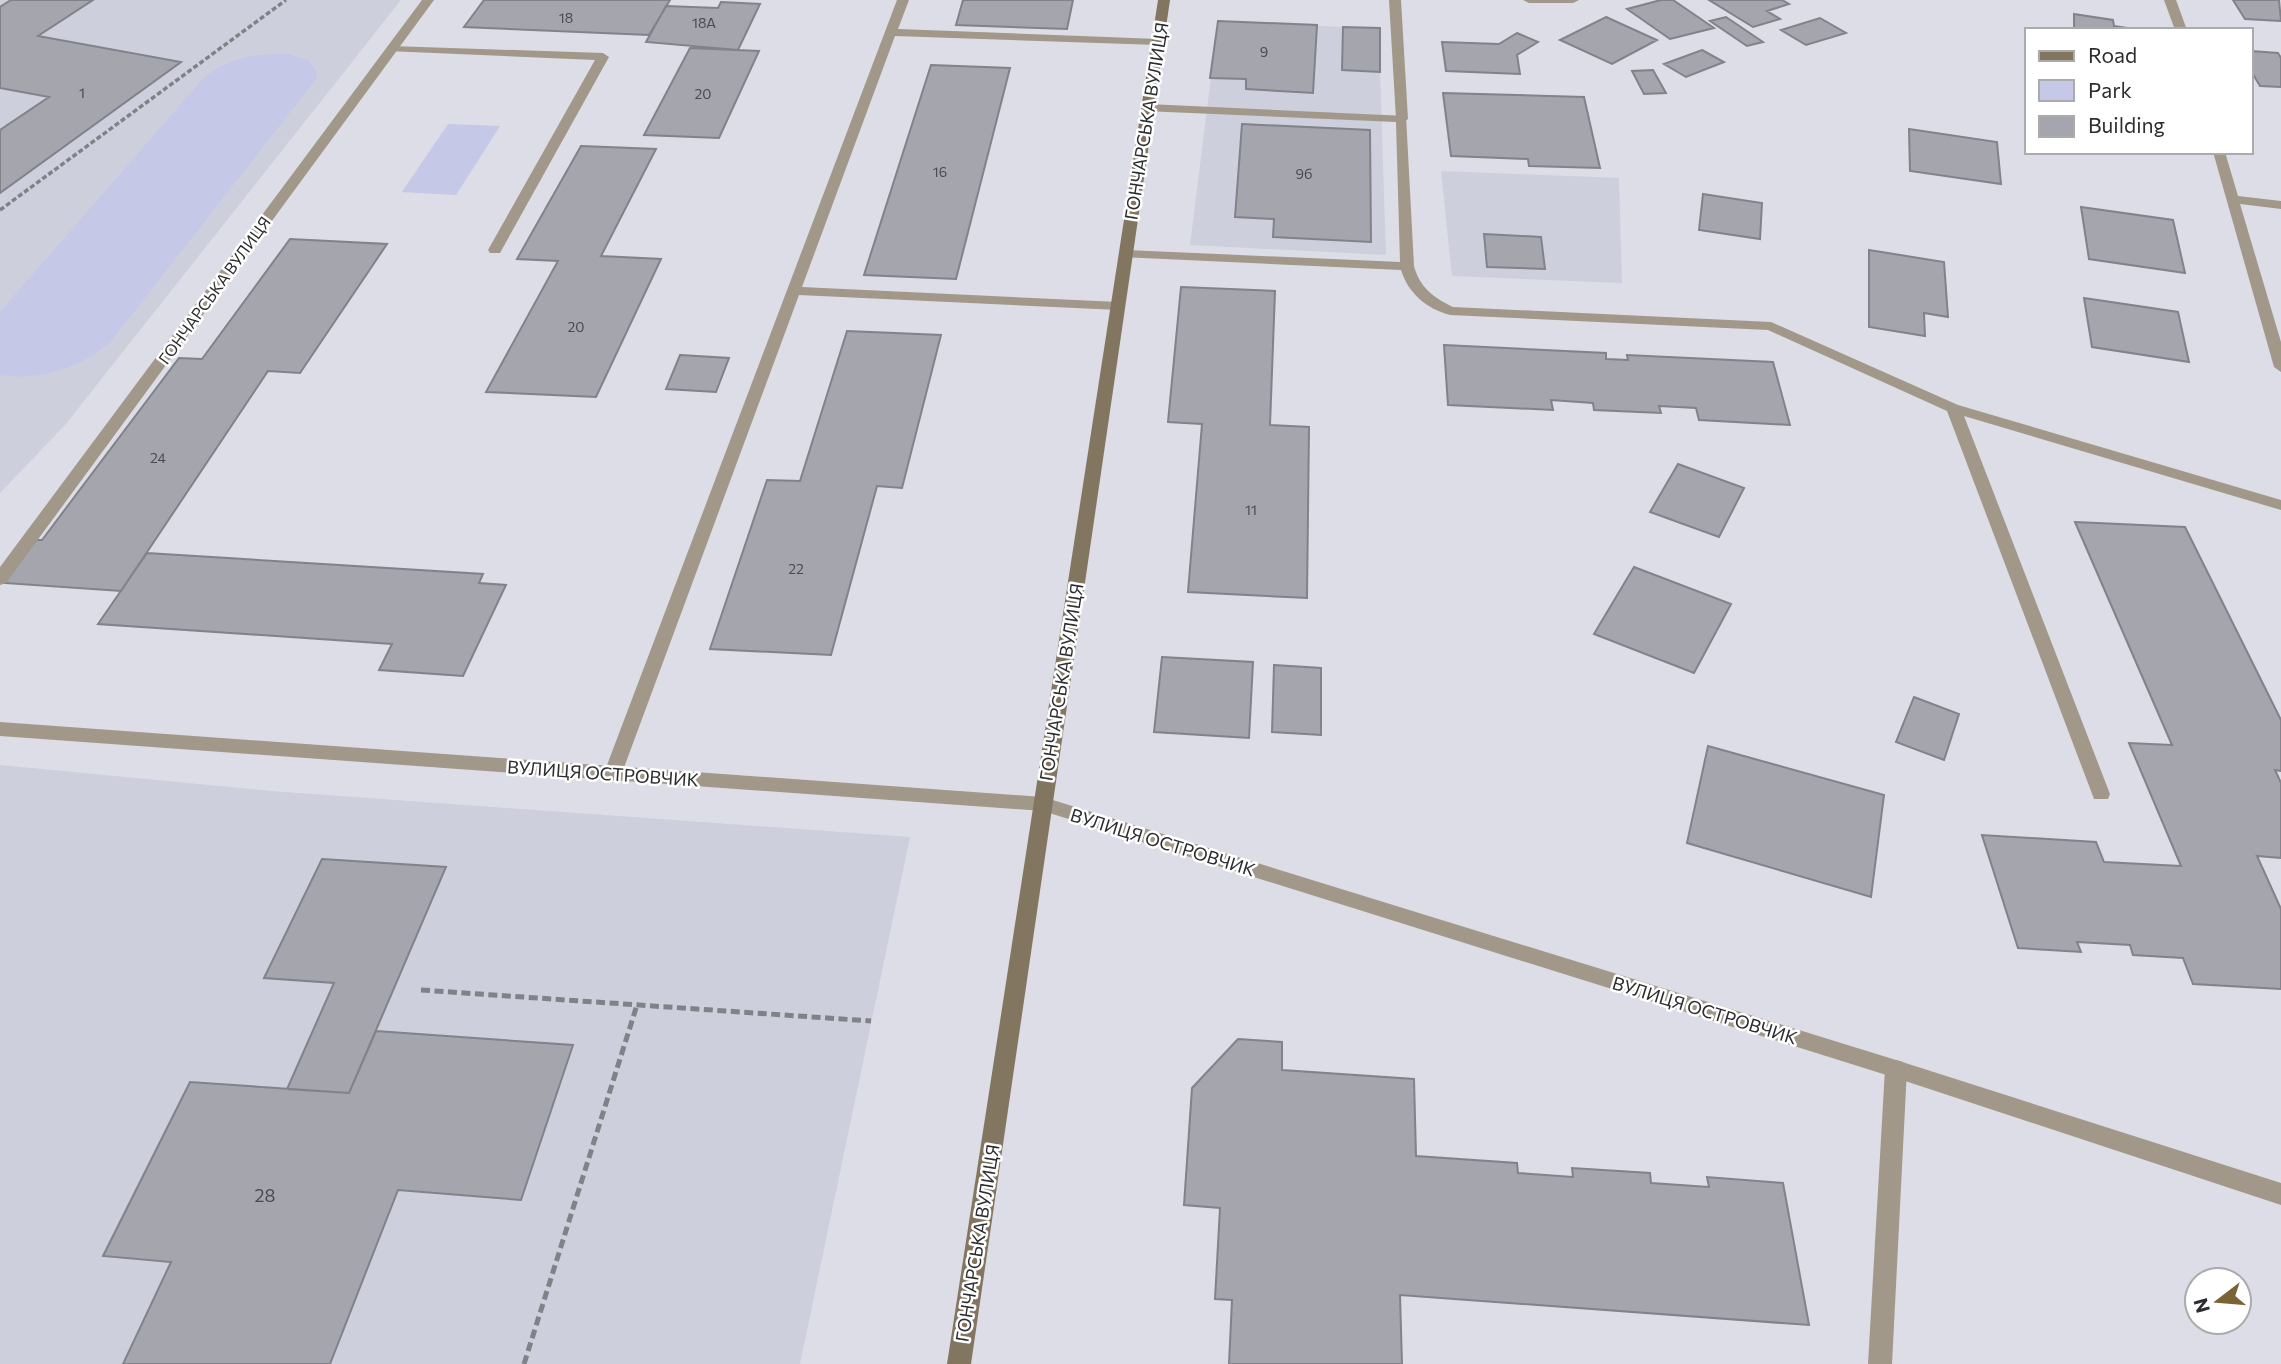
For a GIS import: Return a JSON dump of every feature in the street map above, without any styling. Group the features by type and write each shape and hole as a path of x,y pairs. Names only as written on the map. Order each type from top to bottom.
{"main road":[{"name":"ГОНЧАРСЬКА ВУЛИЦЯ","path":"959,1364 1164,0"}],"street":[{"name":"ГОНЧАРСЬКА ВУЛИЦЯ","path":"0,579 428,0"},
{"path":"613,773 903,0"},
{"path":"1395,0 1407,266 1416,290 1450,311 1771,326 1953,408 2281,505"},
{"path":"1529,0 1573,0"},
{"path":"2170,0 2180,28"},
{"path":"892,32 1158,42"},
{"path":"391,49 603,57 495,250"},
{"path":"1148,108 1402,119"},
{"path":"2220,154 2281,367"},
{"path":"2233,199 2281,205"},
{"path":"1126,254 1407,266"},
{"path":"794,291 1118,306"},
{"path":"1953,408 2101,794"},
{"name":"ВУЛИЦЯ ОСТРОВЧИК","path":"0,729 1043,804 1896,1069 2281,1194"},
{"path":"1880,1364 1896,1069"}],"path":[{"path":"0,210 286,0"},
{"path":"421,990 871,1021"},
{"path":"524,1364 637,1005"}],"shaded area":[{"path":"0,0 401,0 65,425 0,493"},
{"path":"1218,21 1343,27 1342,70 1380,72 1386,255 1190,245"},
{"path":"1441,171 1619,178 1622,283 1452,276"},
{"path":"0,765 271,791 910,837 800,1364 0,1364"}],"green space":[{"path":"287,54 308,60 317,72 316,79 111,341 87,359 59,370 30,376 0,375 0,312 201,81 220,67 241,58"},
{"path":"448,124 500,126 456,195 402,192"}],"building":[{"path":"11,0 93,0 38,36 181,62 0,193 0,130 49,97 0,88 0,7"},
{"path":"484,0 670,0 649,35 464,27"},
{"path":"963,0 1073,0 1067,29 956,25"},
{"path":"1661,0 1673,0 1714,28 1670,39 1627,9"},
{"path":"1709,0 1782,0 1789,4 1767,11 1780,19 1753,27"},
{"path":"2233,0 2279,0 2281,21 2245,19"},
{"path":"721,2 760,4 738,50 646,42 666,6 718,8"},
{"path":"2074,14 2113,20 2114,26 2128,28 2074,28"},
{"path":"1606,17 1657,40 1612,64 1560,40"},
{"path":"1726,17 1763,42 1747,46 1710,21"},
{"path":"1820,18 1846,33 1806,45 1781,30"},
{"path":"1218,21 1317,25 1313,93 1246,89 1246,79 1210,78"},
{"path":"1343,27 1380,28 1380,72 1342,70"},
{"path":"1517,33 1538,42 1517,55 1520,74 1446,71 1442,42 1499,44"},
{"path":"690,48 759,51 719,138 644,135"},
{"path":"1702,50 1724,62 1686,77 1664,64"},
{"path":"2253,51 2278,53 2281,58 2281,87 2260,86 2253,74"},
{"path":"931,65 1010,68 956,279 864,275"},
{"path":"1653,70 1666,93 1644,94 1632,71"},
{"path":"1443,93 1584,97 1600,168 1529,166 1528,159 1451,156"},
{"path":"1242,124 1370,130 1371,242 1273,237 1274,219 1235,217"},
{"path":"1909,129 1997,142 2001,184 1910,171"},
{"path":"581,146 656,149 601,256 661,259 596,397 486,392 558,261 517,259"},
{"path":"1703,194 1762,203 1760,239 1699,230"},
{"path":"2081,207 2173,220 2185,273 2089,259"},
{"path":"1484,234 1541,237 1545,269 1487,267"},
{"path":"290,239 387,244 300,373 268,371 121,591 4,583 36,540 42,540 179,358 202,359"},
{"path":"1869,250 1944,262 1948,317 1924,313 1925,336 1869,327"},
{"path":"1181,287 1275,291 1270,425 1309,427 1307,598 1188,592 1202,424 1168,422"},
{"path":"2084,298 2178,312 2189,362 2092,347"},
{"path":"847,331 941,335 902,488 877,486 831,655 710,649 767,480 800,481"},
{"path":"1444,345 1606,353 1606,359 1628,360 1627,355 1773,362 1790,425 1699,420 1696,408 1659,406 1661,413 1594,410 1593,403 1551,400 1553,410 1448,405"},
{"path":"680,355 729,358 716,392 666,389"},
{"path":"1678,464 1744,488 1719,537 1650,512"},
{"path":"2075,522 2185,527 2281,720 2281,771 2275,770 2281,783 2281,858 2257,856 2281,909 2281,989 2193,984 2183,958 2133,955 2130,945 2077,942 2081,952 2018,948 1982,835 2096,842 2104,862 2181,866 2129,743 2172,745"},
{"path":"147,553 483,574 479,583 506,585 463,676 379,670 392,644 98,624"},
{"path":"1634,567 1731,604 1694,673 1594,634"},
{"path":"1162,657 1253,662 1249,738 1154,732"},
{"path":"1274,665 1321,668 1321,735 1272,732"},
{"path":"1914,697 1959,714 1944,760 1896,742"},
{"path":"1708,746 1884,795 1871,897 1687,843"},
{"path":"322,859 446,867 349,1093 287,1089 334,983 264,978"},
{"path":"376,1031 573,1045 521,1200 398,1190 330,1364 123,1364 171,1262 103,1256 190,1082 349,1093"},
{"path":"1238,1039 1282,1042 1282,1070 1414,1079 1416,1156 1517,1163 1518,1173 1573,1177 1572,1168 1650,1173 1651,1183 1709,1187 1707,1177 1783,1183 1809,1325 1400,1295 1402,1364 1229,1364 1232,1300 1215,1299 1220,1208 1184,1205 1192,1088"}]}
